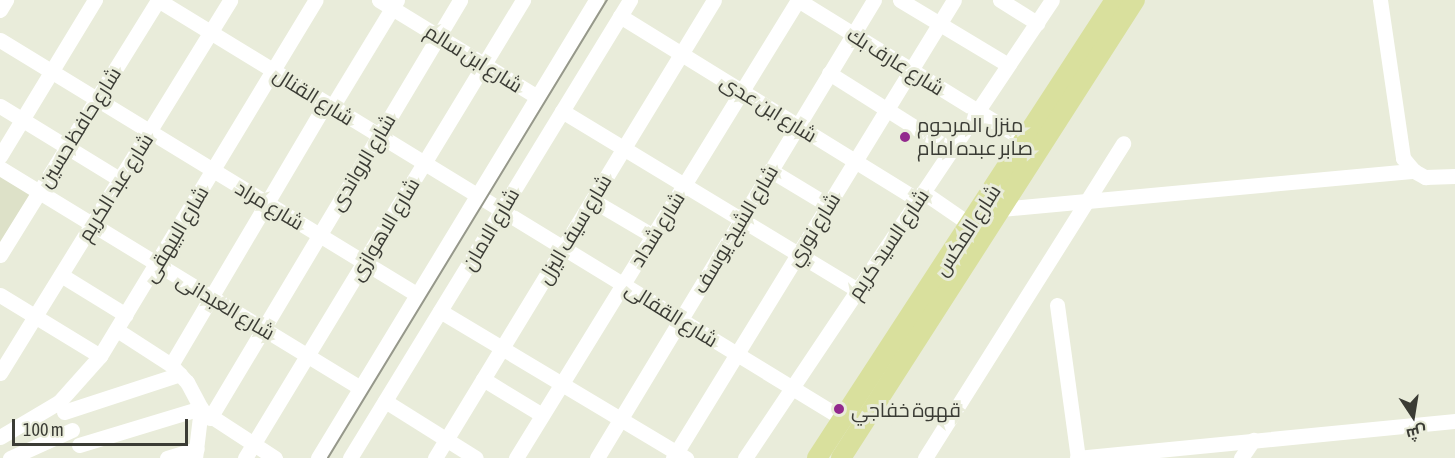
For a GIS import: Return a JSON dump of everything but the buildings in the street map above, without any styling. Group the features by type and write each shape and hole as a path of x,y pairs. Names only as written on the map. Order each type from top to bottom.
{"main road":[{"name":"شارع المكس","path":"817,458 971,225 1115,0"},
{"name":"شارع المكس","path":"841,458 1135,0"}],"street":[{"path":"0,10 6,0"},
{"path":"0,156 95,0"},
{"name":"شارع عبد الكريم","path":"0,373 230,0"},
{"name":"شارع البيهقى","path":"4,430 62,407 100,356 316,0"},
{"name":"شارع الرواندى","path":"205,413 263,328 460,0"},
{"name":"شارع الاهوازى","path":"249,451 523,0"},
{"name":"شارع الامان","path":"350,458 630,0"},
{"name":"شارع سيف اليزل","path":"435,458 714,0"},
{"name":"شارع عارف بك","path":"798,0 1025,140"},
{"name":"شارع شداد","path":"516,458 798,0"},
{"name":"شارع الشيخ يوسف","path":"597,458 874,0"},
{"path":"900,0 1008,65"},
{"name":"شارع نوري","path":"678,456 737,354 954,0"},
{"path":"1000,0 1037,23"},
{"name":"شارع السيد كريم","path":"745,458 1052,0"},
{"path":"1380,0 1403,158 1414,171"},
{"name":"شارع القنال","path":"161,1 501,211"},
{"name":"شارع حافظ حسين","path":"0,255 96,99 161,1"},
{"name":"شارع الامان","path":"318,458 594,1"},
{"path":"205,413 82,452 62,407 176,370 212,297 389,3"},
{"name":"شارع ابن سالم","path":"389,3 537,97"},
{"name":"شارع ابن عدى","path":"620,16 855,161 971,225"},
{"name":"شارع مراد","path":"0,40 417,295"},
{"path":"829,74 951,150"},
{"path":"0,106 119,180"},
{"path":"562,111 857,290"},
{"path":"925,458 1123,143"},
{"name":"شارع العبدانى","path":"0,168 361,388"},
{"path":"770,170 828,205"},
{"path":"1001,209 1086,203 1414,171 1432,178 1455,176"},
{"path":"592,200 653,236"},
{"name":"شارع القفالى","path":"501,211 843,418"},
{"path":"61,275 126,315"},
{"path":"0,295 100,356"},
{"path":"1057,305 1078,458 1203,451 1253,440 1455,421"},
{"path":"440,311 678,456"},
{"path":"117,330 176,370 205,413 249,451 274,458"},
{"path":"483,379 542,416"},
{"path":"385,401 476,458"},
{"path":"167,458 196,454 205,413"},
{"path":"10,458 72,430"},
{"path":"1241,458 1253,440"}],"shaded area":[{"path":"0,176 31,195 0,245"}],"tram line":[{"path":"328,458 607,0"}],"place":[{"name":"منزل المرحوم صابر عبده امام","path":"905,137"},
{"name":"قهوة خفاجي","path":"839,409"}]}
